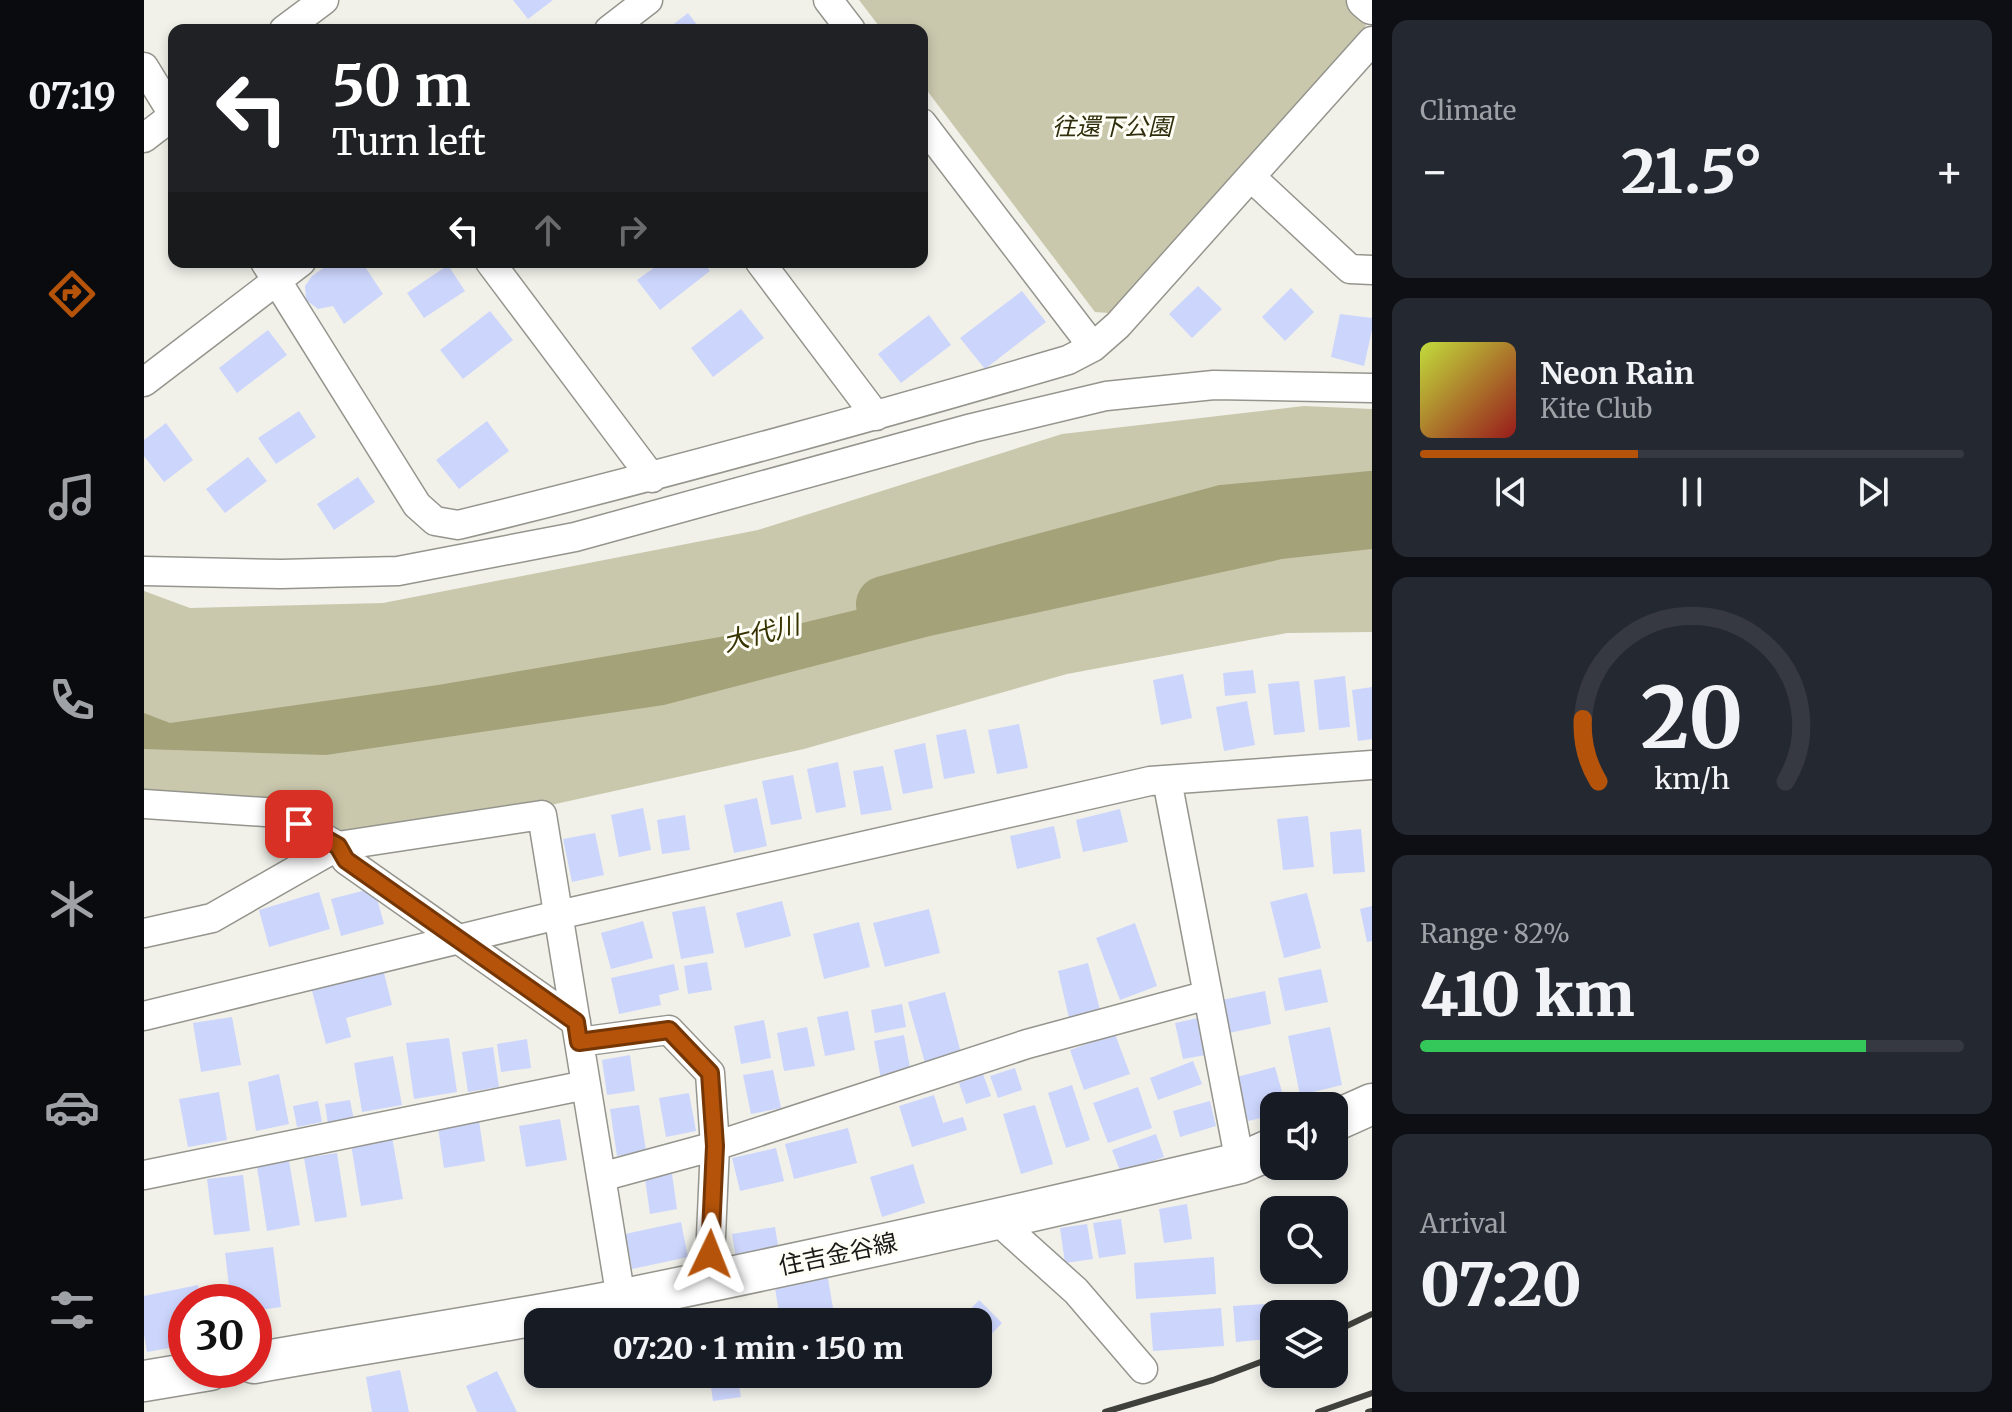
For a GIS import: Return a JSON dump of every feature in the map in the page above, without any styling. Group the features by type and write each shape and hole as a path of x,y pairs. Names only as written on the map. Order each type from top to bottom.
{"main road":[{"path":"1348,1115 1372,1104"},
{"name":"住吉金谷線","path":"272,1360 709,1281 997,1220 1257,1156"},
{"path":"144,1381 168,1377"}],"street":[{"path":"292,24 324,0"},
{"path":"617,24 648,0"},
{"path":"828,0 846,24"},
{"path":"1365,0 1372,6"},
{"path":"144,382 270,271 417,505 435,521 458,525 652,478 876,416 1068,360 1093,347 1118,325 1372,41"},
{"path":"144,67 168,105"},
{"path":"144,138 168,120"},
{"path":"928,131 1093,347"},
{"path":"1252,178 1350,269 1372,270"},
{"path":"494,268 652,478"},
{"path":"765,268 876,416"},
{"path":"144,571 281,574 398,571 575,537 972,428 1106,396 1214,385 1372,388"},
{"path":"144,1016 558,915 1135,785 1372,765"},
{"path":"1167,780 1208,995 1257,1156"},
{"path":"144,804 279,813 338,846 346,860 459,939 577,1032 669,1030 710,1073 715,1146 709,1281"},
{"path":"144,933 212,918 338,846 542,815 621,1299"},
{"path":"601,1177 715,1146 1027,1044 1208,995"},
{"path":"144,1175 586,1085"},
{"path":"997,1220 1076,1291 1143,1369"}],"green space":[{"name":"往還下公園","path":"859,0 1345,0 1366,18 1365,39 1109,313 1095,312 928,92 928,24 877,24"},
{"path":"1304,406 1372,409 1372,632 1287,633 1067,674 804,749 434,831 338,846 273,807 144,797 144,591 190,608 383,603 758,530 1062,434"}],"water":[{"path":"1372,485 1372,549 1282,559 930,636 664,705 326,755 144,749 144,713 170,723 438,685 802,623"}],"building":[{"path":"513,0 553,0 528,19"},
{"path":"688,13 696,24 674,24"},
{"path":"323,268 366,268 383,294 344,324 333,306 318,309 306,300 305,286"},
{"path":"444,268 450,268 465,291 424,318 407,293"},
{"path":"654,268 708,268 710,271 660,310 637,280"},
{"path":"1198,286 1222,309 1192,338 1169,314"},
{"path":"1291,288 1314,312 1285,341 1262,317"},
{"path":"1022,291 1046,322 985,369 960,338"},
{"path":"741,309 764,338 713,377 691,348"},
{"path":"490,311 513,340 463,379 440,350"},
{"path":"1340,314 1372,318 1364,366 1331,357"},
{"path":"929,315 951,345 901,383 878,354"},
{"path":"268,330 287,355 237,393 219,368"},
{"path":"299,411 316,437 276,464 258,438"},
{"path":"487,421 509,451 459,489 436,460"},
{"path":"166,423 193,460 164,482 144,456 144,440"},
{"path":"248,457 267,481 225,513 206,489"},
{"path":"358,477 375,502 334,530 317,504"},
{"path":"1253,670 1256,693 1225,696 1223,673"},
{"path":"1183,674 1192,718 1161,725 1153,680"},
{"path":"1345,676 1350,727 1319,730 1314,680"},
{"path":"1299,681 1305,732 1274,735 1268,684"},
{"path":"1372,687 1372,739 1358,741 1352,690"},
{"path":"1247,701 1255,745 1224,751 1216,707"},
{"path":"1019,724 1028,768 997,774 988,730"},
{"path":"966,729 975,773 944,779 936,735"},
{"path":"925,743 933,788 903,794 894,750"},
{"path":"838,762 846,807 816,813 807,769"},
{"path":"883,766 892,810 861,815 853,771"},
{"path":"793,775 802,819 771,825 762,781"},
{"path":"757,798 767,846 734,853 724,805"},
{"path":"643,808 651,850 619,857 611,815"},
{"path":"1120,809 1128,842 1083,852 1076,820"},
{"path":"685,815 690,850 662,854 657,820"},
{"path":"1308,816 1314,867 1283,870 1277,819"},
{"path":"1054,826 1061,858 1017,869 1010,836"},
{"path":"1361,829 1365,872 1333,874 1330,832"},
{"path":"595,833 604,875 572,882 563,839"},
{"path":"374,888 384,924 341,936 331,899"},
{"path":"319,892 330,929 269,947 259,910"},
{"path":"1307,893 1321,948 1284,958 1270,902"},
{"path":"782,901 791,936 745,948 736,913"},
{"path":"705,906 714,953 681,959 672,912"},
{"path":"1372,906 1372,941 1367,942 1360,909"},
{"path":"929,909 940,953 885,967 873,923"},
{"path":"643,921 653,958 611,969 601,933"},
{"path":"859,922 870,967 824,979 813,934"},
{"path":"1135,923 1157,986 1120,1000 1096,938"},
{"path":"707,962 712,990 688,994 684,966"},
{"path":"1088,963 1100,1010 1069,1018 1058,971"},
{"path":"674,964 679,990 659,995 661,1005 619,1014 611,978"},
{"path":"383,969 392,1005 346,1018 351,1037 326,1044 311,987"},
{"path":"1321,969 1328,1002 1285,1011 1278,978"},
{"path":"1265,991 1271,1024 1229,1033 1222,1000"},
{"path":"945,992 961,1053 925,1063 908,1002"},
{"path":"902,1004 906,1027 875,1033 871,1010"},
{"path":"848,1011 855,1050 825,1056 817,1017"},
{"path":"232,1017 241,1065 201,1072 193,1023"},
{"path":"1198,1018 1206,1055 1183,1059 1175,1023"},
{"path":"764,1020 771,1058 741,1064 734,1026"},
{"path":"807,1027 815,1066 784,1071 777,1033"},
{"path":"1330,1027 1342,1085 1299,1092 1288,1036"},
{"path":"1115,1034 1130,1074 1084,1090 1070,1050"},
{"path":"904,1035 911,1073 881,1079 874,1041"},
{"path":"449,1038 457,1092 414,1099 406,1043"},
{"path":"527,1039 531,1068 501,1072 497,1044"},
{"path":"493,1047 499,1087 468,1092 462,1052"},
{"path":"630,1055 635,1091 607,1095 602,1060"},
{"path":"393,1056 402,1105 362,1112 354,1063"},
{"path":"1193,1061 1202,1084 1158,1100 1150,1078"},
{"path":"1275,1067 1282,1092 1260,1092 1260,1118 1248,1121 1237,1077"},
{"path":"1015,1068 1022,1090 998,1098 990,1076"},
{"path":"773,1070 781,1108 751,1114 743,1075"},
{"path":"279,1074 289,1124 256,1131 248,1082"},
{"path":"983,1074 991,1096 966,1104 959,1083"},
{"path":"1072,1085 1090,1140 1066,1148 1048,1093"},
{"path":"1138,1087 1152,1128 1108,1143 1093,1103"},
{"path":"219,1092 227,1140 188,1147 179,1099"},
{"path":"689,1093 696,1131 666,1137 659,1098"},
{"path":"934,1095 943,1123 963,1117 967,1130 912,1147 899,1106"},
{"path":"350,1100 354,1120 328,1125 325,1104"},
{"path":"318,1101 322,1122 297,1127 293,1106"},
{"path":"1210,1101 1216,1126 1180,1137 1173,1111"},
{"path":"639,1105 646,1151 617,1156 610,1109"},
{"path":"1035,1105 1053,1164 1021,1174 1003,1114"},
{"path":"560,1119 567,1160 526,1167 519,1126"},
{"path":"479,1121 485,1161 444,1168 438,1128"},
{"path":"848,1128 857,1163 794,1179 785,1144"},
{"path":"1156,1134 1164,1157 1121,1173 1112,1150"},
{"path":"392,1137 403,1199 361,1206 351,1144"},
{"path":"776,1148 784,1181 740,1191 732,1158"},
{"path":"337,1153 347,1217 315,1222 304,1158"},
{"path":"289,1161 300,1225 267,1231 257,1167"},
{"path":"913,1164 925,1203 882,1217 870,1177"},
{"path":"672,1174 677,1209 650,1214 645,1179"},
{"path":"243,1175 250,1231 214,1235 207,1179"},
{"path":"1187,1204 1192,1239 1164,1243 1159,1209"},
{"path":"1121,1219 1126,1254 1099,1258 1093,1223"},
{"path":"681,1222 688,1257 632,1269 625,1234"},
{"path":"1087,1224 1093,1259 1065,1263 1060,1228"},
{"path":"775,1227 779,1251 736,1258 732,1234"},
{"path":"273,1247 281,1307 272,1308 272,1284 229,1284 225,1253"},
{"path":"1214,1257 1216,1294 1136,1299 1134,1263"},
{"path":"827,1273 833,1308 778,1308 774,1282"},
{"path":"168,1291 168,1348 147,1352 144,1296"},
{"path":"979,1300 987,1308 971,1308"},
{"path":"1260,1304 1260,1340 1236,1342 1233,1306"},
{"path":"1221,1308 1224,1346 1153,1351 1150,1313"},
{"path":"992,1313 1002,1323 992,1333"},
{"path":"400,1370 409,1412 372,1412 366,1377"},
{"path":"497,1371 517,1412 477,1412 466,1386"},
{"path":"711,1388 739,1388 741,1397 713,1401"}],"waterway":[{"name":"大代川","path":"884,604 1223,513 1372,499"}],"railway":[{"path":"1348,1325 1372,1314"},
{"path":"1105,1412 1213,1380 1260,1362"},
{"path":"1318,1412 1372,1393"},
{"path":"1368,1412 1372,1411"}],"route":[{"path":"299,824 338,846 346,860 576,1022 579,1042 669,1030 710,1073 715,1146 710,1254"}]}
